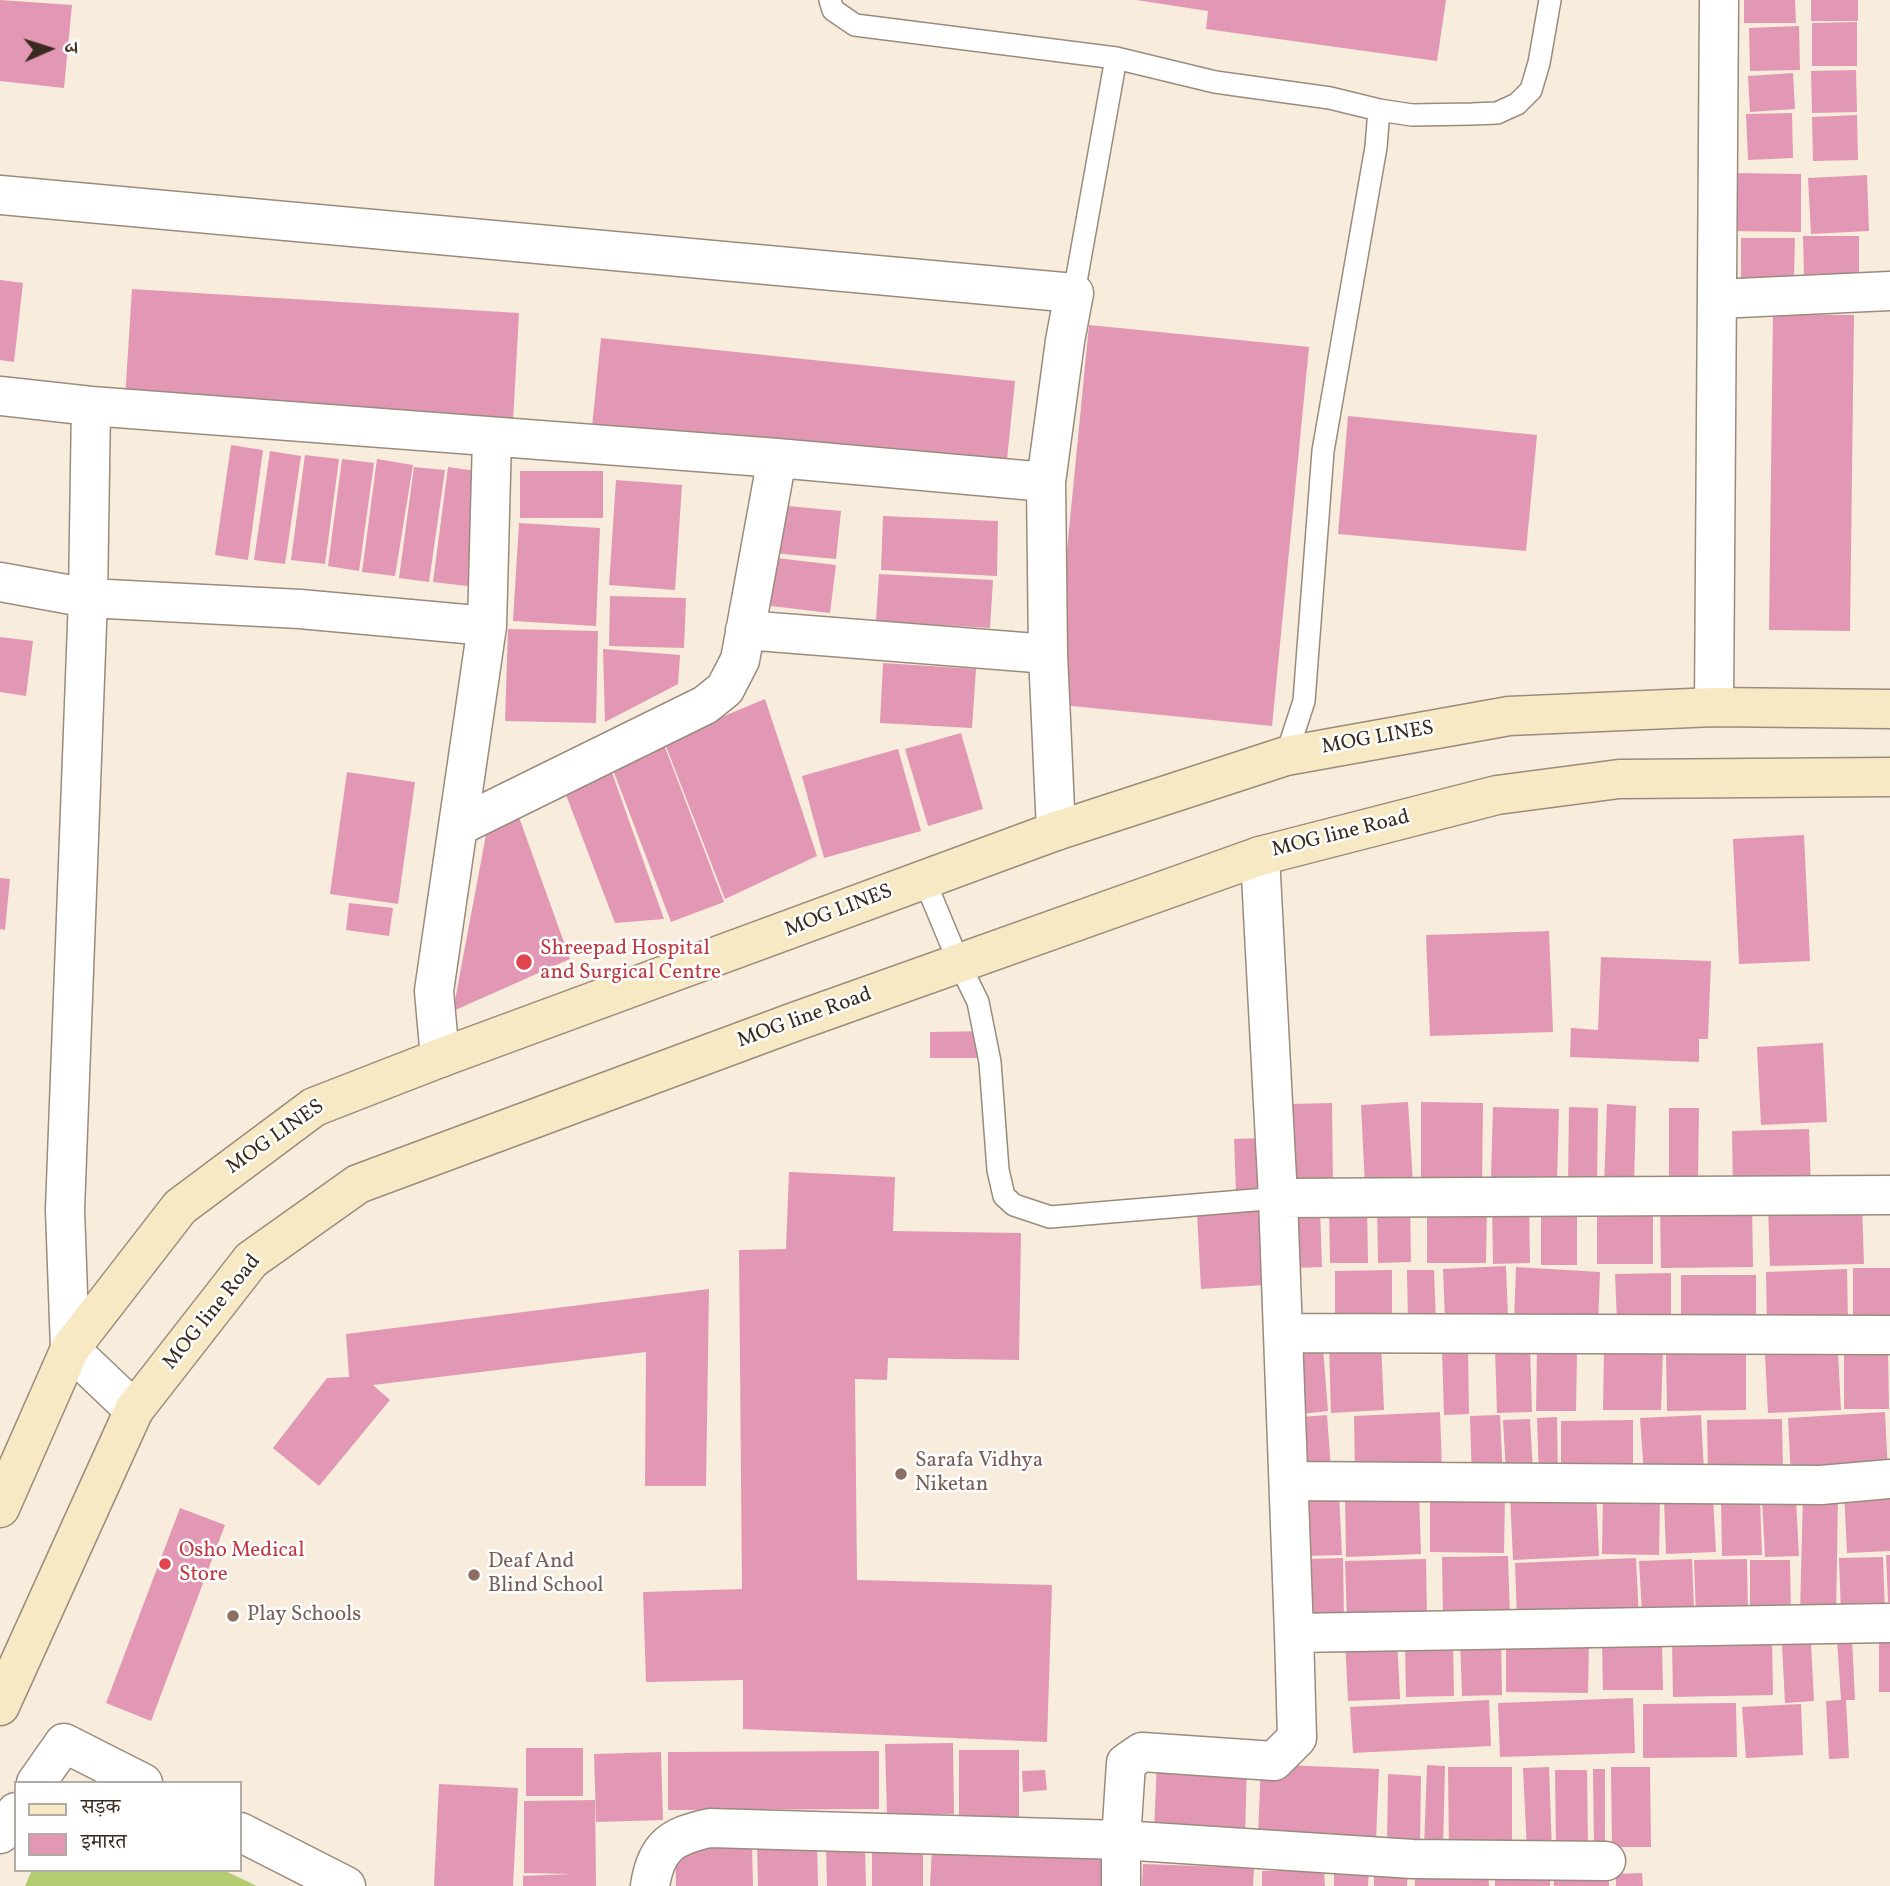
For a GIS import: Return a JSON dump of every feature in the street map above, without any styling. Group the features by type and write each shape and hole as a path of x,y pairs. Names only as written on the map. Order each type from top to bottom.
{"main road":[{"name":"MOG LINES","path":"0,1508 70,1349 180,1207 314,1107 1056,831 1286,756 1509,716 1714,707 1890,709"},
{"name":"MOG line Road","path":"0,1706 134,1410 251,1260 358,1184 959,963 1260,856 1497,795 1619,779 1890,777"}],"street":[{"path":"1714,707 1719,0"},
{"path":"0,195 1074,293 1046,482 1048,654 1056,831"},
{"path":"1717,299 1890,291"},
{"path":"0,396 91,407 777,458 1046,482"},
{"path":"91,407 88,598 65,1210 70,1349 134,1410"},
{"path":"440,1058 434,991 487,626 492,438"},
{"path":"459,826 705,705 725,688 740,660 777,458"},
{"path":"0,582 88,598 300,609 487,626"},
{"path":"745,630 1048,654"},
{"path":"1121,1886 1126,1763 1142,1752 1274,1761 1297,1738 1278,1198 1260,856"},
{"path":"1278,1198 1890,1195"},
{"path":"1283,1333 1890,1335"},
{"path":"1289,1481 1821,1485 1890,1479"},
{"path":"1294,1633 1890,1623"},
{"path":"37,1781 64,1743 139,1781"},
{"path":"0,1834 14,1815"},
{"path":"650,1886 654,1860 671,1842 691,1832 710,1828 1121,1840 1413,1858 1606,1861"},
{"path":"242,1833 346,1886"}],"lane":[{"path":"830,0 833,10 855,25 1116,58 1215,82 1330,98 1412,116 1497,113 1517,104 1531,90 1539,63 1550,0"},
{"path":"1074,293 1116,58"},
{"path":"1286,756 1304,701 1323,451 1376,147 1379,110"},
{"path":"924,879 978,1002 984,1024 990,1062 998,1170 1004,1196 1014,1205 1050,1217 1278,1198"}],"green space":[{"path":"31,1872 227,1872 257,1886 25,1886"}],"building":[{"path":"0,0 72,5 64,88 0,81"},
{"path":"1136,0 1446,0 1437,61 1206,29 1208,11"},
{"path":"1744,0 1795,0 1796,23 1744,23"},
{"path":"1811,0 1858,0 1858,21 1811,21"},
{"path":"1857,22 1857,66 1812,66 1812,23"},
{"path":"1799,26 1800,70 1750,71 1749,28"},
{"path":"1856,70 1857,112 1812,113 1811,71"},
{"path":"1793,73 1795,109 1750,112 1748,76"},
{"path":"1792,113 1793,158 1748,160 1746,114"},
{"path":"1857,115 1858,160 1813,161 1812,117"},
{"path":"1732,173 1801,174 1801,232 1731,231"},
{"path":"1867,175 1869,231 1811,234 1808,178"},
{"path":"1803,236 1859,236 1859,278 1804,278"},
{"path":"1741,238 1795,238 1794,278 1741,278"},
{"path":"0,280 23,283 14,362 0,360"},
{"path":"132,289 519,313 513,422 125,399"},
{"path":"1773,314 1854,315 1850,631 1769,630"},
{"path":"1089,325 1309,347 1272,726 1052,704"},
{"path":"601,338 1015,381 1006,470 592,427"},
{"path":"1348,416 1537,435 1526,551 1338,534"},
{"path":"231,445 263,450 248,560 215,555"},
{"path":"270,451 301,456 285,564 254,560"},
{"path":"305,455 339,459 325,564 291,560"},
{"path":"342,459 374,463 359,571 328,566"},
{"path":"377,459 413,465 395,576 362,572"},
{"path":"414,467 445,470 429,582 399,578"},
{"path":"448,467 490,473 476,587 433,582"},
{"path":"520,471 603,471 603,518 520,518"},
{"path":"616,480 682,485 675,590 609,585"},
{"path":"767,504 841,511 836,559 762,552"},
{"path":"883,516 998,521 997,576 881,570"},
{"path":"519,523 600,528 596,626 513,621"},
{"path":"760,556 836,565 830,613 754,604"},
{"path":"879,574 993,580 990,628 876,621"},
{"path":"610,596 686,598 684,648 609,646"},
{"path":"508,629 598,631 596,723 505,721"},
{"path":"0,637 33,641 26,696 0,692"},
{"path":"603,649 680,655 678,684 605,722"},
{"path":"883,663 976,669 972,728 880,723"},
{"path":"765,699 817,856 725,899 664,741"},
{"path":"961,733 983,809 928,826 905,749"},
{"path":"663,742 724,902 671,922 610,762"},
{"path":"898,749 921,831 824,858 802,776"},
{"path":"611,770 664,919 615,923 563,787"},
{"path":"347,772 415,782 398,904 330,894"},
{"path":"516,809 570,959 453,1011 488,824"},
{"path":"1804,835 1810,961 1739,964 1733,839"},
{"path":"0,878 10,879 5,930 0,929"},
{"path":"349,903 393,908 389,936 346,930"},
{"path":"1549,931 1553,1032 1430,1036 1426,935"},
{"path":"1601,957 1711,961 1708,1039 1699,1039 1699,1062 1570,1057 1571,1028 1598,1030"},
{"path":"992,1031 992,1058 930,1058 930,1032"},
{"path":"1823,1043 1827,1122 1761,1125 1757,1047"},
{"path":"1408,1102 1413,1184 1365,1187 1361,1105"},
{"path":"1421,1102 1483,1103 1482,1187 1421,1186"},
{"path":"1332,1103 1333,1189 1292,1190 1291,1104"},
{"path":"1607,1104 1636,1106 1634,1186 1604,1186"},
{"path":"1493,1107 1559,1109 1557,1180 1491,1177"},
{"path":"1569,1107 1598,1108 1597,1185 1568,1184"},
{"path":"1669,1108 1699,1108 1698,1179 1669,1179"},
{"path":"1809,1129 1811,1186 1733,1188 1732,1131"},
{"path":"1259,1138 1265,1285 1201,1289 1196,1194 1236,1192 1234,1139"},
{"path":"789,1172 895,1177 893,1231 1021,1233 1019,1360 888,1358 887,1380 855,1379 857,1580 1052,1585 1047,1742 743,1729 743,1680 646,1682 643,1592 742,1589 739,1250 786,1249"},
{"path":"1577,1200 1577,1265 1541,1265 1541,1201"},
{"path":"1492,1201 1529,1201 1530,1263 1493,1264"},
{"path":"1410,1202 1411,1262 1378,1263 1377,1203"},
{"path":"1367,1203 1368,1263 1330,1263 1329,1204"},
{"path":"1427,1203 1487,1204 1486,1263 1427,1263"},
{"path":"1862,1203 1864,1264 1770,1266 1768,1206"},
{"path":"1597,1206 1653,1206 1653,1264 1597,1264"},
{"path":"1660,1206 1752,1206 1753,1267 1661,1268"},
{"path":"1320,1208 1322,1267 1293,1268 1291,1209"},
{"path":"1506,1266 1508,1317 1445,1319 1443,1269"},
{"path":"1516,1267 1600,1272 1598,1326 1514,1322"},
{"path":"1853,1268 1890,1268 1890,1326 1853,1327"},
{"path":"1847,1269 1848,1322 1767,1325 1766,1272"},
{"path":"1392,1270 1392,1327 1335,1328 1335,1271"},
{"path":"1407,1270 1434,1270 1436,1323 1408,1324"},
{"path":"1671,1273 1671,1321 1617,1322 1615,1274"},
{"path":"1681,1275 1756,1275 1756,1327 1681,1327"},
{"path":"709,1289 706,1486 645,1486 646,1352 373,1385 390,1400 319,1486 273,1448 327,1378 349,1377 346,1334"},
{"path":"1381,1342 1384,1410 1331,1413 1329,1344"},
{"path":"1323,1348 1328,1411 1301,1414 1295,1350"},
{"path":"1530,1348 1532,1412 1497,1413 1495,1349"},
{"path":"1537,1349 1577,1349 1576,1411 1536,1411"},
{"path":"1888,1349 1889,1409 1844,1409 1844,1350"},
{"path":"1442,1350 1468,1350 1469,1414 1444,1415"},
{"path":"1604,1350 1663,1351 1661,1410 1603,1410"},
{"path":"1746,1352 1746,1410 1667,1411 1666,1353"},
{"path":"1838,1352 1841,1410 1768,1413 1765,1355"},
{"path":"1440,1412 1442,1471 1355,1474 1354,1416"},
{"path":"1885,1412 1888,1473 1791,1478 1788,1418"},
{"path":"1327,1415 1331,1469 1305,1471 1302,1417"},
{"path":"1500,1415 1503,1479 1472,1480 1470,1416"},
{"path":"1701,1415 1704,1472 1644,1476 1640,1418"},
{"path":"1557,1417 1558,1478 1539,1478 1537,1418"},
{"path":"1530,1419 1533,1472 1506,1473 1503,1420"},
{"path":"1782,1419 1783,1474 1708,1475 1707,1420"},
{"path":"1633,1420 1633,1467 1561,1467 1561,1421"},
{"path":"1890,1489 1890,1551 1847,1553 1844,1491"},
{"path":"1596,1491 1599,1556 1513,1560 1510,1494"},
{"path":"1339,1492 1342,1555 1307,1556 1304,1493"},
{"path":"1419,1493 1421,1554 1346,1557 1345,1496"},
{"path":"1603,1495 1660,1496 1659,1555 1602,1554"},
{"path":"1803,1495 1838,1496 1836,1615 1800,1614"},
{"path":"1430,1496 1505,1496 1504,1553 1430,1552"},
{"path":"1713,1497 1716,1552 1666,1554 1664,1500"},
{"path":"1760,1498 1762,1555 1722,1556 1721,1499"},
{"path":"1796,1499 1799,1556 1765,1557 1762,1500"},
{"path":"180,1508 225,1525 151,1721 106,1703"},
{"path":"1886,1555 1890,1555 1890,1602 1888,1602"},
{"path":"1508,1556 1510,1615 1443,1616 1442,1557"},
{"path":"1883,1557 1885,1613 1841,1614 1839,1558"},
{"path":"1343,1558 1344,1617 1309,1617 1308,1559"},
{"path":"1636,1558 1639,1620 1595,1622 1594,1603 1594,1624 1517,1619 1515,1563"},
{"path":"1426,1559 1427,1618 1347,1620 1345,1561"},
{"path":"1692,1559 1694,1610 1642,1613 1639,1561"},
{"path":"1747,1559 1748,1614 1696,1615 1694,1560"},
{"path":"1750,1560 1790,1560 1791,1615 1750,1614"},
{"path":"1879,1636 1890,1636 1890,1692 1879,1692"},
{"path":"1397,1638 1400,1699 1348,1701 1345,1640"},
{"path":"1501,1638 1502,1695 1462,1696 1460,1639"},
{"path":"1852,1638 1855,1700 1846,1700 1849,1758 1829,1759 1826,1701 1841,1700 1837,1639"},
{"path":"1772,1639 1773,1695 1673,1697 1672,1641"},
{"path":"1453,1641 1454,1696 1406,1697 1405,1643"},
{"path":"1662,1641 1663,1690 1603,1690 1602,1642"},
{"path":"1506,1642 1589,1643 1588,1693 1506,1692"},
{"path":"1811,1644 1814,1701 1785,1703 1782,1645"},
{"path":"1633,1698 1635,1753 1500,1757 1498,1703"},
{"path":"1489,1700 1491,1746 1353,1753 1350,1707"},
{"path":"1736,1703 1737,1757 1643,1758 1643,1704"},
{"path":"1801,1704 1803,1755 1746,1758 1742,1707"},
{"path":"953,1743 954,1814 887,1815 885,1744"},
{"path":"526,1748 583,1748 583,1796 526,1796"},
{"path":"959,1750 1019,1750 1019,1818 959,1818"},
{"path":"879,1751 879,1809 668,1810 668,1752"},
{"path":"661,1752 663,1820 596,1822 594,1754"},
{"path":"1157,1760 1247,1763 1245,1837 1154,1833"},
{"path":"1261,1764 1379,1769 1376,1840 1258,1835"},
{"path":"1427,1765 1445,1766 1443,1849 1424,1848"},
{"path":"1448,1767 1512,1767 1512,1851 1449,1851"},
{"path":"1549,1767 1552,1851 1527,1852 1523,1768"},
{"path":"1611,1767 1650,1767 1651,1847 1612,1847"},
{"path":"1593,1769 1605,1769 1605,1849 1594,1849"},
{"path":"1045,1770 1047,1790 1023,1792 1022,1771"},
{"path":"1555,1770 1587,1770 1588,1849 1556,1850"},
{"path":"1388,1774 1421,1776 1420,1848 1387,1846"},
{"path":"439,1784 518,1788 513,1886 434,1886"},
{"path":"595,1800 596,1886 523,1886 523,1876 573,1874 524,1873 524,1801"},
{"path":"817,1841 818,1886 758,1886 757,1842"},
{"path":"752,1846 753,1886 676,1886 675,1848"},
{"path":"865,1846 866,1886 827,1886 826,1847"},
{"path":"932,1847 1105,1855 1104,1886 930,1886"},
{"path":"872,1848 923,1849 923,1886 872,1886"},
{"path":"1143,1864 1254,1868 1253,1886 1142,1886"},
{"path":"1488,1866 1489,1886 1415,1886 1414,1868"},
{"path":"1334,1868 1369,1868 1368,1886 1334,1886"},
{"path":"1324,1869 1325,1886 1262,1886 1262,1871"},
{"path":"1495,1869 1550,1869 1550,1886 1495,1886"},
{"path":"1374,1870 1408,1871 1407,1886 1374,1886"},
{"path":"1609,1872 1609,1886 1554,1886 1553,1874"},
{"path":"1642,1873 1643,1886 1616,1886 1616,1874"}],"place":[{"name":"Shreepad Hospital and Surgical Centre","path":"524,962"},
{"name":"Sarafa Vidhya Niketan","path":"901,1474"},
{"name":"Osho Medical Store","path":"165,1564"},
{"name":"Deaf And Blind School","path":"474,1575"},
{"name":"Play Schools","path":"233,1616"}]}
